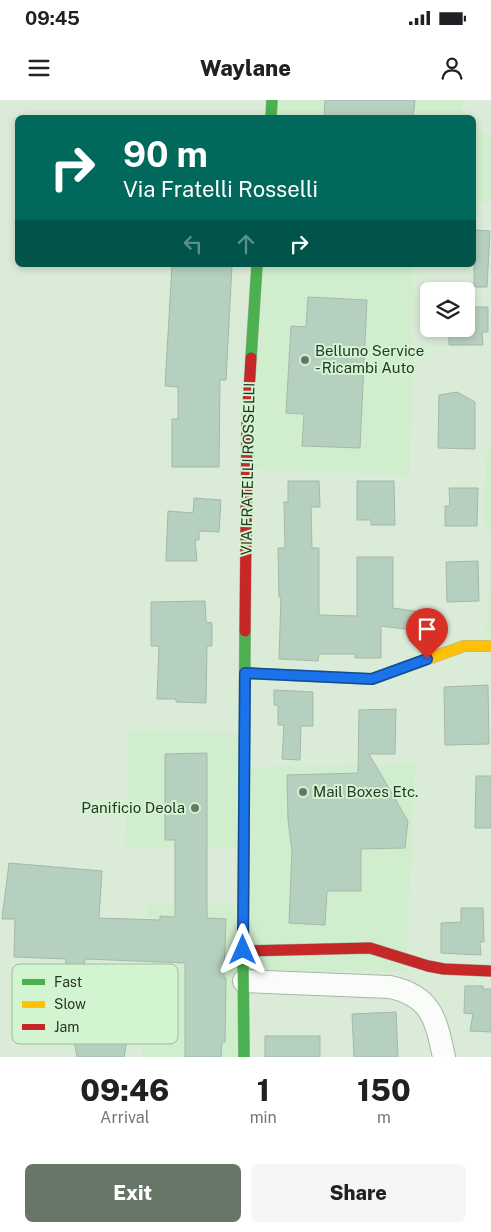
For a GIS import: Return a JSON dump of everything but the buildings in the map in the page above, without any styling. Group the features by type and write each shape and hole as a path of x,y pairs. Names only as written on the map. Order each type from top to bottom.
{"main road":[{"path":"271,115 272,100"},
{"name":"VIA FRATELLI ROSSELLI","path":"244,1057 243,950 247,423 256,267"},
{"path":"245,673 372,679 464,646 491,646"},
{"path":"243,950 370,948 428,966 444,969 491,971"}],"street":[{"path":"244,981 390,987 403,990 415,995 431,1012 436,1023 444,1057"}],"shaded area":[{"path":"266,100 462,100 462,115 265,115"},
{"path":"476,132 491,134 491,203 476,201"},
{"path":"259,267 413,267 410,475 250,470"},
{"path":"491,447 491,535 484,520 487,448"},
{"path":"491,535 491,637 486,637"},
{"path":"129,732 239,733 239,767 415,764 406,972 349,971 238,974 238,1057 142,1057 143,1044 178,1044 178,964 146,964 149,904 237,905 238,848 125,847"}],"traffic: fast":[{"path":"271,115 272,100"},
{"path":"251,358 257,267"},
{"path":"244,1057 245,631"}],"traffic: slow":[{"path":"245,673 372,679 464,646 491,646"}],"traffic: jam":[{"path":"245,631 247,423 251,358"},
{"path":"243,951 370,948 428,966 444,969 491,971"}],"place":[{"name":"Belluno Service - Ricambi Auto","path":"305,360"},
{"name":"Mail Boxes Etc.","path":"303,792"},
{"name":"Panificio Deola","path":"195,808"}],"route":[{"path":"243,950 245,673 372,679 427,659"}]}
